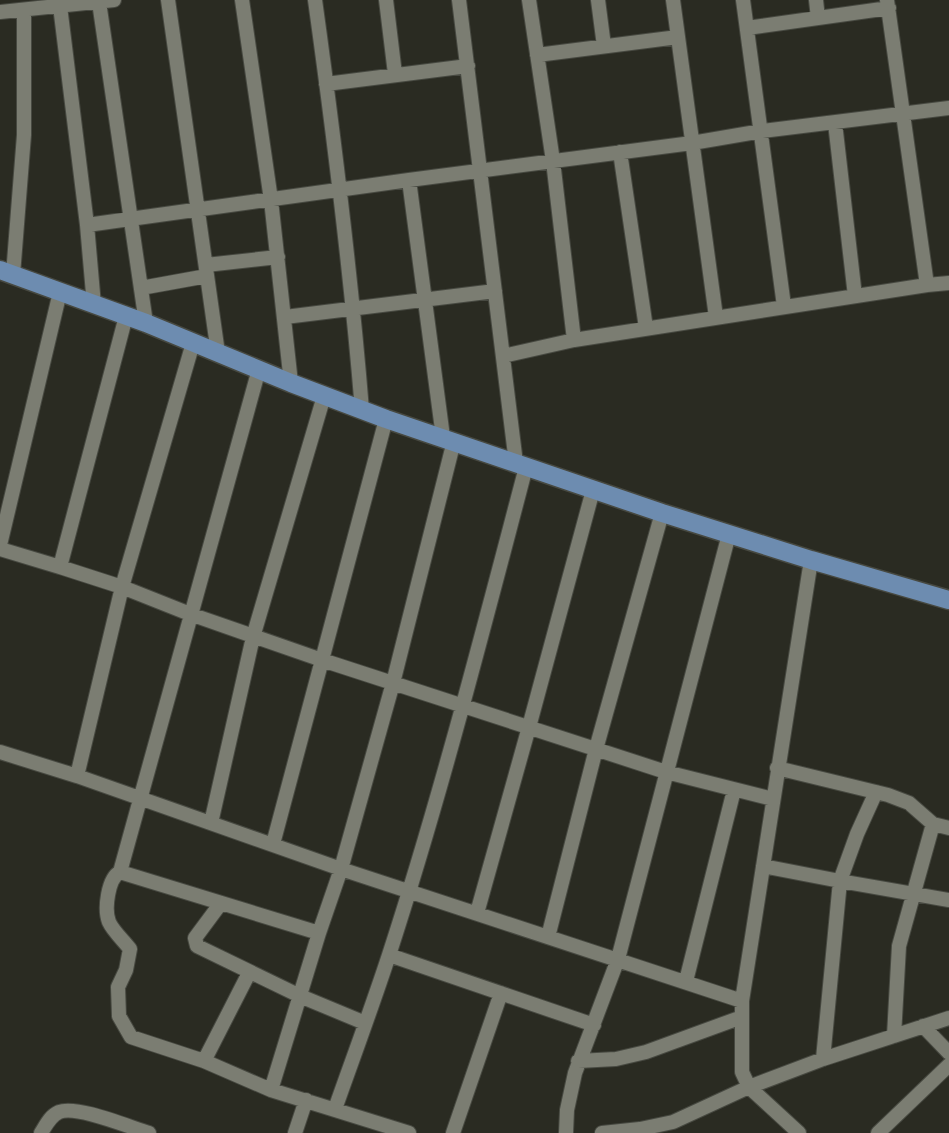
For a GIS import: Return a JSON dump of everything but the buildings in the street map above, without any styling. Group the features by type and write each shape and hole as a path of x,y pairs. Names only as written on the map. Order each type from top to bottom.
{"main road":[{"path":"7,272 146,323 291,383 386,419 662,513 949,600"}],"street":[{"path":"0,12 24,10 44,4 60,6 114,0"},
{"path":"168,0 218,353"},
{"path":"242,0 271,200 291,383"},
{"path":"315,0 341,190 362,410"},
{"path":"386,0 395,74"},
{"path":"335,1109 389,955 463,706 521,465 503,356 459,0"},
{"path":"529,0 553,161 574,340"},
{"path":"598,0 604,46"},
{"path":"673,0 716,317"},
{"path":"743,0 784,306"},
{"path":"816,0 818,18"},
{"path":"99,2 146,323"},
{"path":"747,28 818,18 888,4 927,285"},
{"path":"60,6 87,225 94,305"},
{"path":"7,272 24,144 24,10"},
{"path":"537,55 678,37"},
{"path":"326,84 468,66"},
{"path":"87,225 692,143 762,131 949,108"},
{"path":"835,123 855,296"},
{"path":"620,152 646,328"},
{"path":"271,1090 341,869 393,683 448,439 425,299 409,180"},
{"path":"141,288 207,271 278,257"},
{"path":"503,356 574,340 646,328 949,283"},
{"path":"285,317 495,291"},
{"path":"60,292 0,547 122,587 253,637 463,706 666,772 773,799"},
{"path":"60,567 126,316"},
{"path":"77,776 122,587 193,343"},
{"path":"259,369 120,872 113,878 107,906 109,922 130,950 126,970 118,987 119,1016 131,1037 204,1061 271,1090 409,1133"},
{"path":"211,823 253,637 324,396"},
{"path":"273,844 386,419"},
{"path":"477,913 593,490"},
{"path":"548,937 596,749 662,513"},
{"path":"566,1133 570,1095 578,1061 618,959 729,534"},
{"path":"798,1133 749,1087 742,1072 742,1000 811,560"},
{"path":"0,752 77,776 341,869 742,1000"},
{"path":"777,768 876,792 909,803 933,824 949,828"},
{"path":"686,981 734,790"},
{"path":"823,1059 840,881 857,834 876,792"},
{"path":"894,1036 899,946 933,824"},
{"path":"763,866 949,900"},
{"path":"120,872 319,933"},
{"path":"221,903 195,938 195,944 300,996 365,1023"},
{"path":"389,955 594,1025"},
{"path":"204,1061 249,972"},
{"path":"453,1133 501,993"},
{"path":"578,1061 616,1059 646,1052 742,1017"},
{"path":"602,1133 640,1129 673,1122 749,1087 823,1059 949,1018"},
{"path":"923,1026 949,1053"},
{"path":"878,1133 949,1065"},
{"path":"295,1133 306,1100"},
{"path":"41,1133 48,1121 57,1113 71,1109 149,1133"},
{"path":"662,1133 673,1122"}]}
